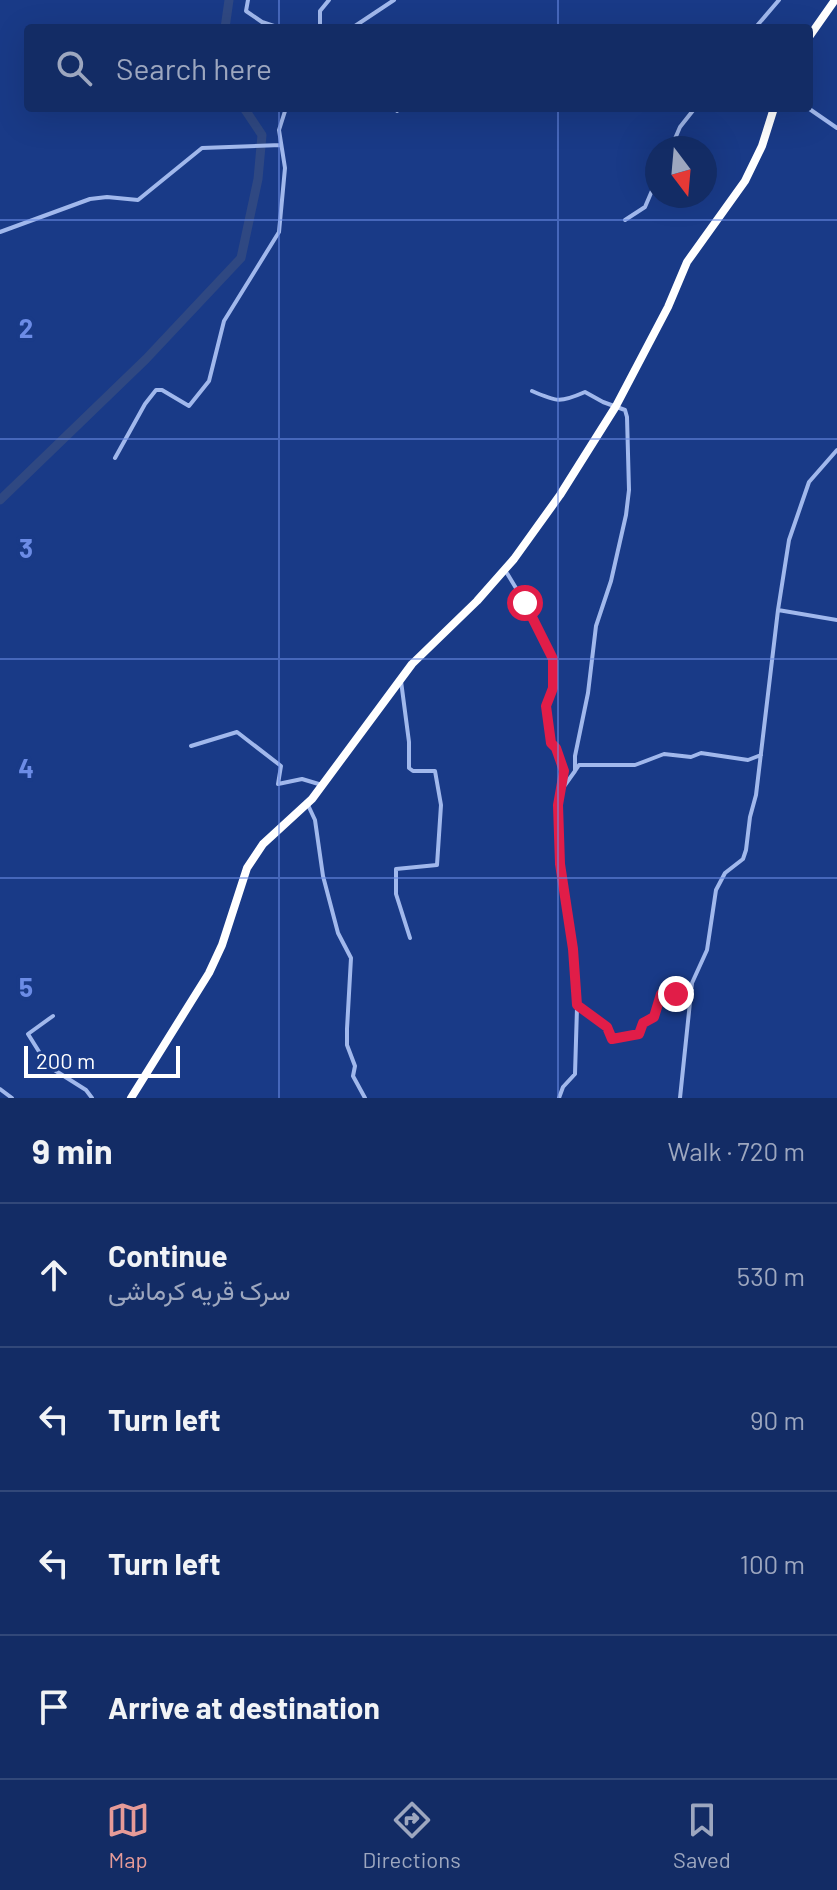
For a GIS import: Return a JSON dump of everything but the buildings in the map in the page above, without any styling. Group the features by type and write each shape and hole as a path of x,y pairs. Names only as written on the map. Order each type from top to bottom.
{"highway":[{"path":"813,31 835,0"},
{"path":"136,1096 209,973 222,945 247,868 263,844 322,785 412,664 505,570 560,495 616,406 668,307 687,262 745,181 762,146 773,112"}],"street":[{"path":"248,0 246,11 271,24"},
{"path":"320,24 320,11 329,0"},
{"path":"359,24 394,0"},
{"path":"758,24 779,0"},
{"path":"813,111 837,128"},
{"path":"115,458 156,390 162,390 189,406 209,381 224,321 279,232 285,168 279,130 285,112"},
{"path":"676,136 692,112"},
{"path":"0,232 90,199 138,200 202,148 281,145"},
{"path":"625,220 645,207"},
{"path":"532,391 564,401 585,392 625,410 627,417 629,490 611,581 596,626 575,771"},
{"path":"680,1098 692,990 696,970 707,950 716,890 725,873 743,859 746,850 789,540 809,482 837,450"},
{"path":"505,570 553,659 553,688 546,706 551,743 556,748 564,771 558,805 560,864 573,949 577,1005 575,1074 563,1087 559,1098"},
{"path":"778,610 837,620"},
{"path":"401,678 409,768 413,771 435,771 441,805 437,865 396,869 396,894 410,938"},
{"path":"191,746 237,732 281,766 278,784 302,779 322,785"},
{"path":"563,787 579,765 635,765 664,754 691,757 701,753 748,760 761,755"},
{"path":"307,803 315,820 323,876 338,933 351,958 347,1045 355,1066 353,1076 365,1098"},
{"path":"577,1005 607,1027 612,1039 630,1037 639,1034 643,1023 654,1017 661,994 670,989 684,995 692,990"},
{"path":"53,1016 28,1034 48,1066 86,1090 92,1098"},
{"path":"0,1089 12,1098"}],"waterway":[{"path":"226,24 229,0"},
{"path":"0,500 146,359 241,258 258,179 262,135 247,112"}],"route":[{"path":"525,603 553,659 552,696 546,706 551,743 556,748 564,771 558,805 560,864 573,949 577,1005 607,1027 612,1039 639,1034 643,1023 654,1017 661,994 670,989 676,994"}]}
